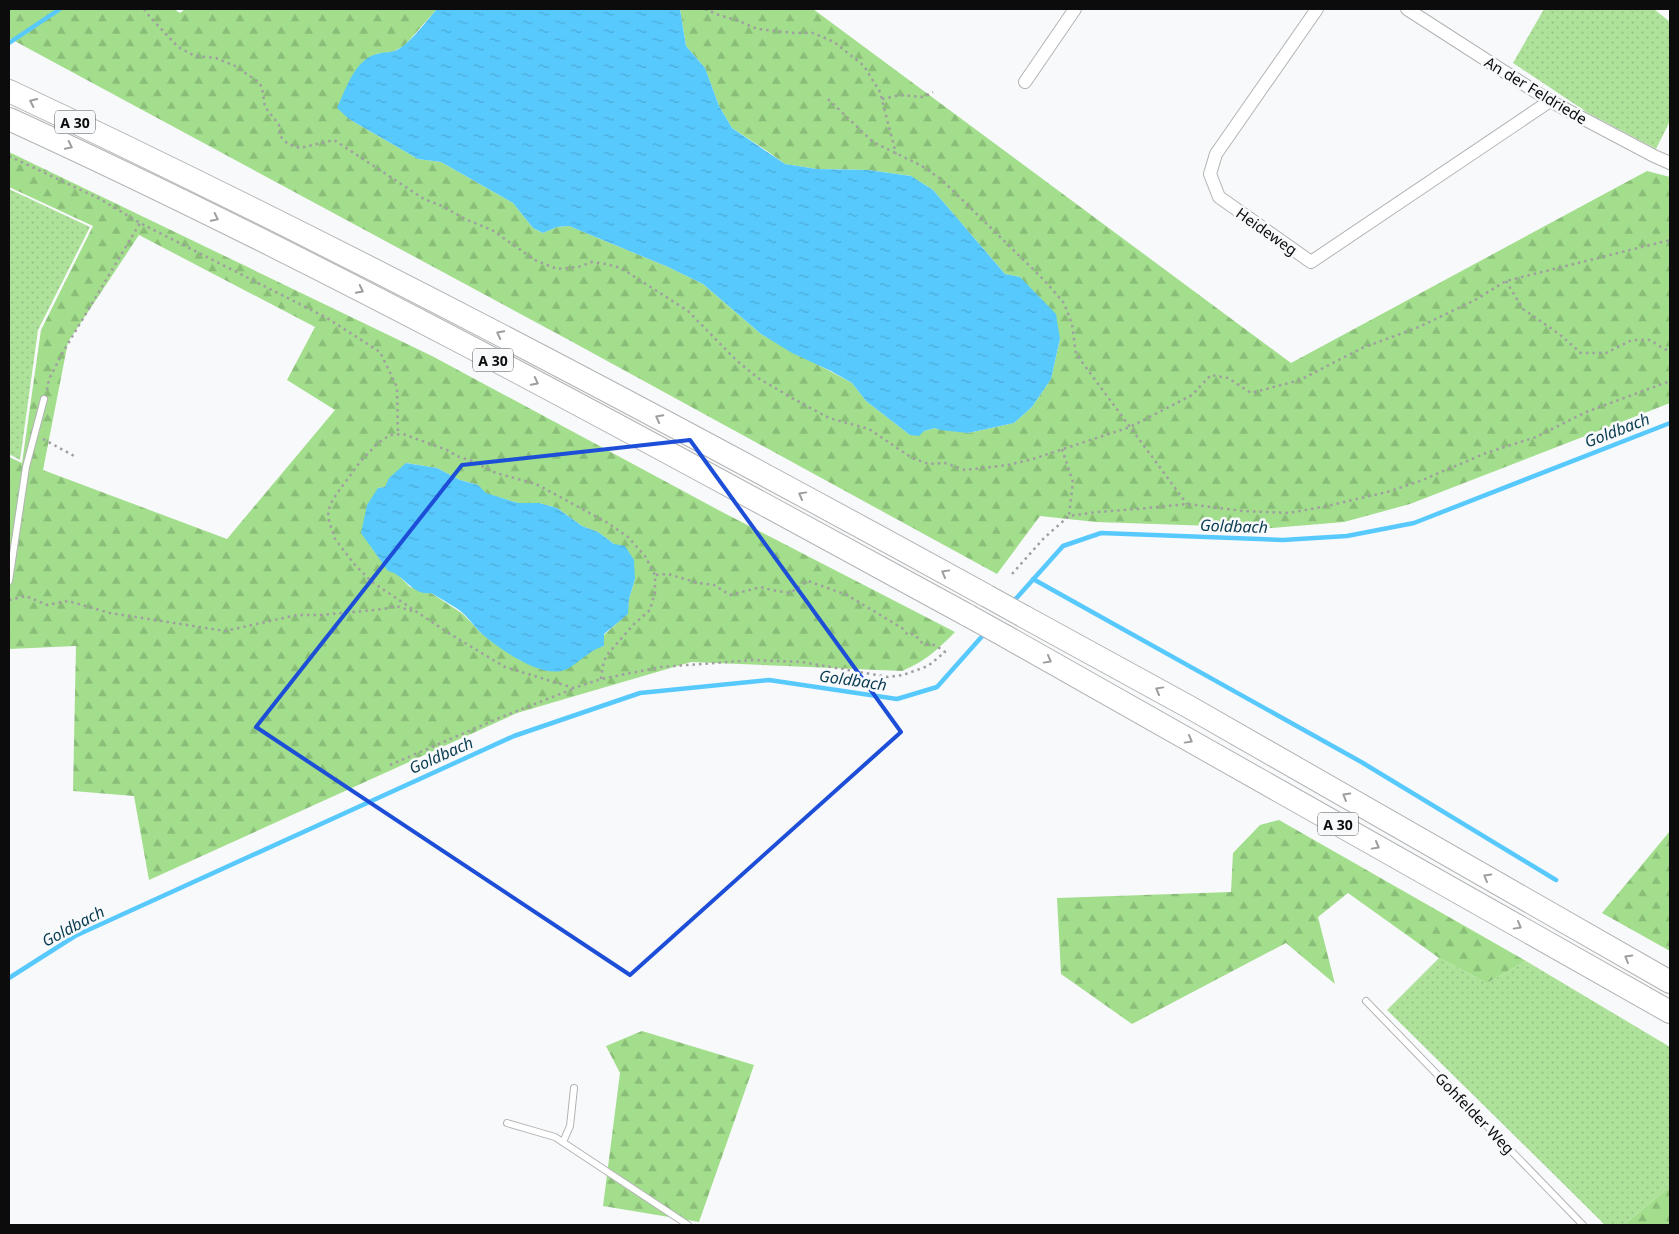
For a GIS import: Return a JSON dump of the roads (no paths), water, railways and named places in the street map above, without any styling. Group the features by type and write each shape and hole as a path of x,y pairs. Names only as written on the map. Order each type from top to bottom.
{"highway":[{"name":"A 30","path":"9,91 140,153 446,306 771,477 1191,708 1670,982"},
{"name":"A 30","path":"9,118 389,305 590,410 1005,636 1670,1012"}],"street":[{"path":"1025,82 1075,9"},
{"name":"Heideweg","path":"1317,9 1216,154 1210,174 1219,197 1311,262 1550,101"},
{"name":"An der Feldriede","path":"1407,9 1550,101 1670,163"}],"lane":[{"path":"9,581 26,467 44,399"},
{"name":"Gohfelder Weg","path":"1366,1001 1583,1225"},
{"path":"564,1142 570,1126 574,1088"},
{"path":"507,1123 556,1137 688,1225"}],"water":[{"path":"437,9 680,9 686,46 705,68 719,106 732,128 785,164 817,169 868,170 911,176 933,190 1005,274 1020,277 1056,314 1060,339 1051,379 1032,407 1014,423 968,433 935,428 924,431 919,436 910,435 866,401 852,383 792,353 761,334 703,284 668,267 569,226 557,227 543,233 533,228 513,203 441,162 418,159 349,119 337,108 357,68 369,57 399,49"},
{"path":"406,463 437,468 460,480 478,485 486,493 518,503 539,503 557,508 582,526 598,532 614,544 625,546 634,560 635,579 629,599 628,614 604,634 604,646 592,651 566,670 552,671 529,665 496,645 453,606 431,593 424,593 413,588 399,576 388,571 361,533 367,505 378,488 385,487 389,478"}],"waterway":[{"path":"9,43 60,9"},
{"name":"Goldbach","path":"1012,603 1063,546 1101,533 1283,540 1347,536 1414,523 1670,423"},
{"path":"1033,579 1363,763 1556,880"},
{"name":"Goldbach","path":"9,978 75,936 514,736 640,693 769,680 897,699 937,687 985,633"}]}
